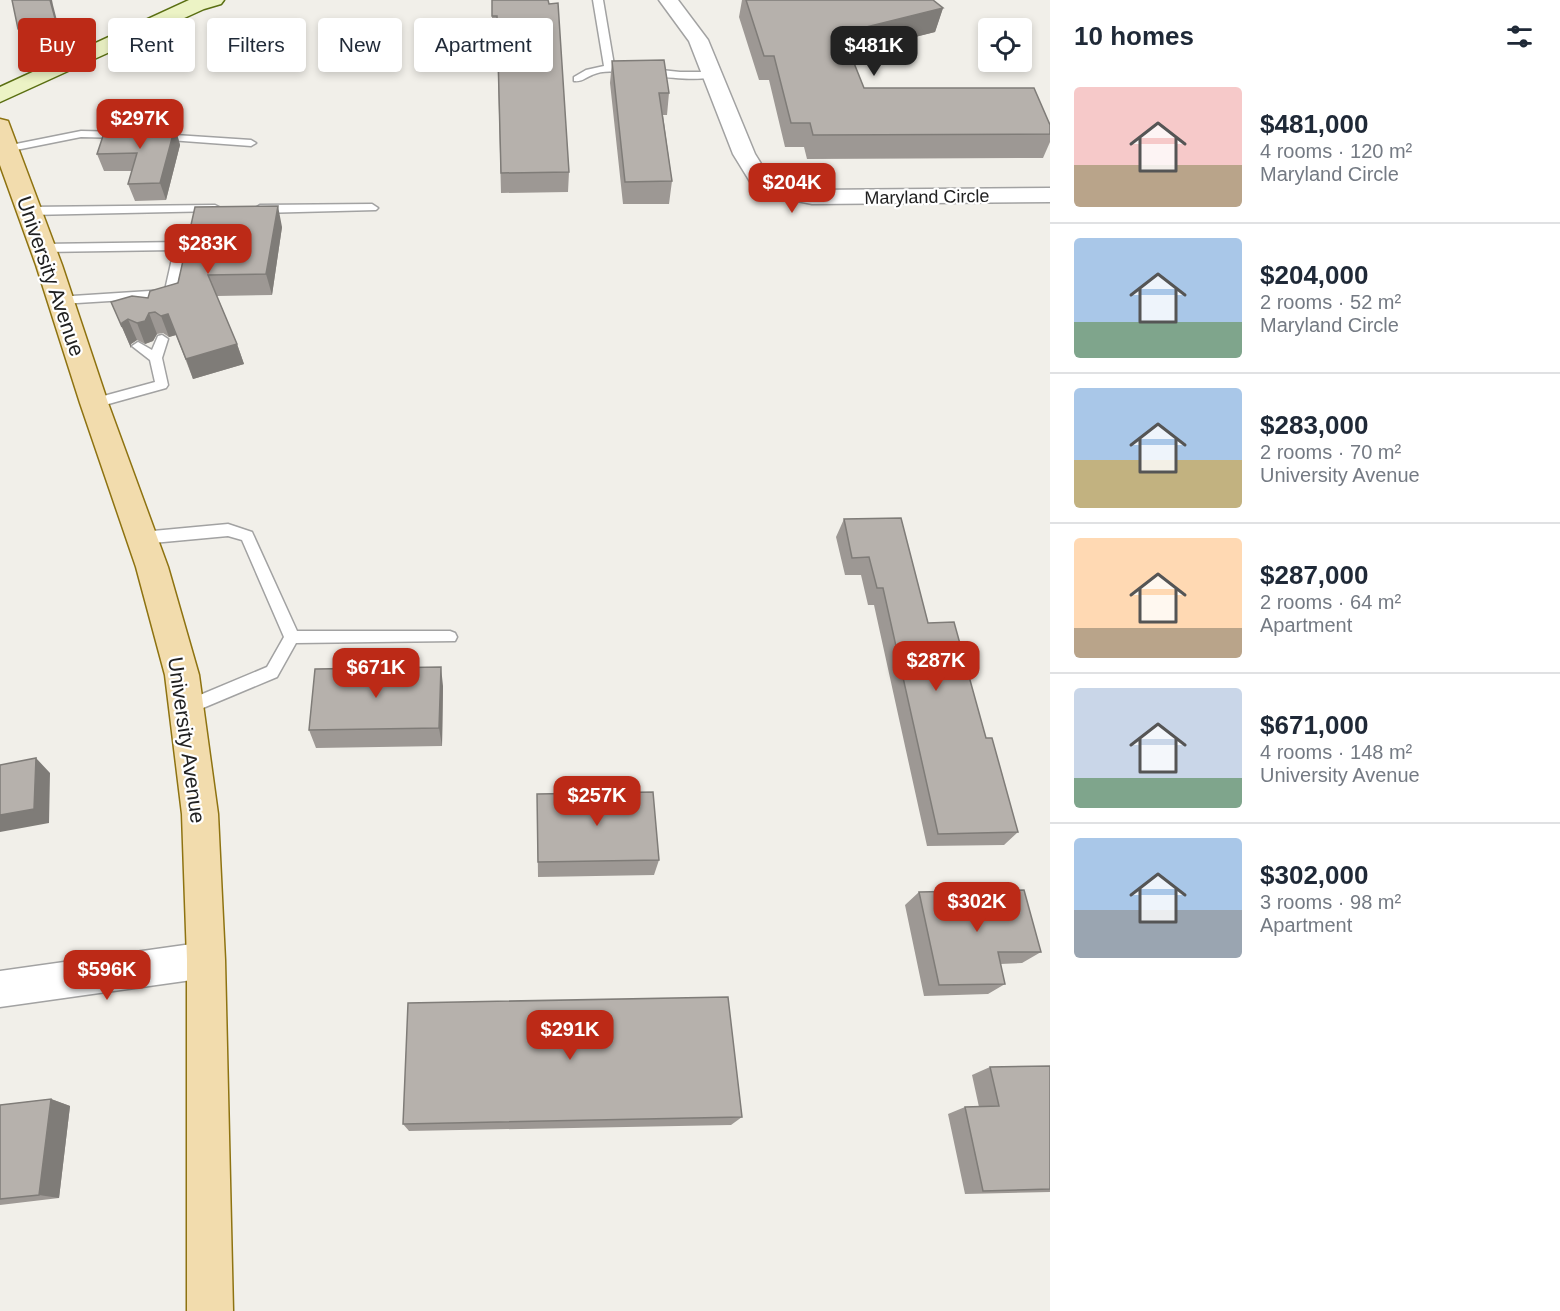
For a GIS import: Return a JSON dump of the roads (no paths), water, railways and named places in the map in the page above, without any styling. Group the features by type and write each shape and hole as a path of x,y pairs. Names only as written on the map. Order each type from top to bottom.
{"main road":[{"name":"University Avenue","path":"3,138 61,300 93,403 142,538 182,675 200,814 206,960 210,1311"}],"street":[{"path":"0,95 197,4 214,0"},
{"name":"Maryland Circle","path":"668,0 698,40 744,154 765,188 812,197 1050,195"},
{"path":"0,989 206,960"}],"lane":[{"path":"598,0 609,68"},
{"path":"578,79 590,72 609,68 680,75 712,75"},
{"path":"3,138 81,134 138,135 251,143"},
{"path":"253,209 372,208"},
{"path":"29,211 230,209"},
{"path":"43,248 181,246 170,294 61,300"},
{"path":"131,296 135,309"},
{"path":"93,403 162,386 156,358 162,339"},
{"path":"138,346 156,358"},
{"path":"142,538 228,530 247,536 292,637"},
{"path":"292,637 450,637"},
{"path":"186,708 272,672 292,637"}]}
